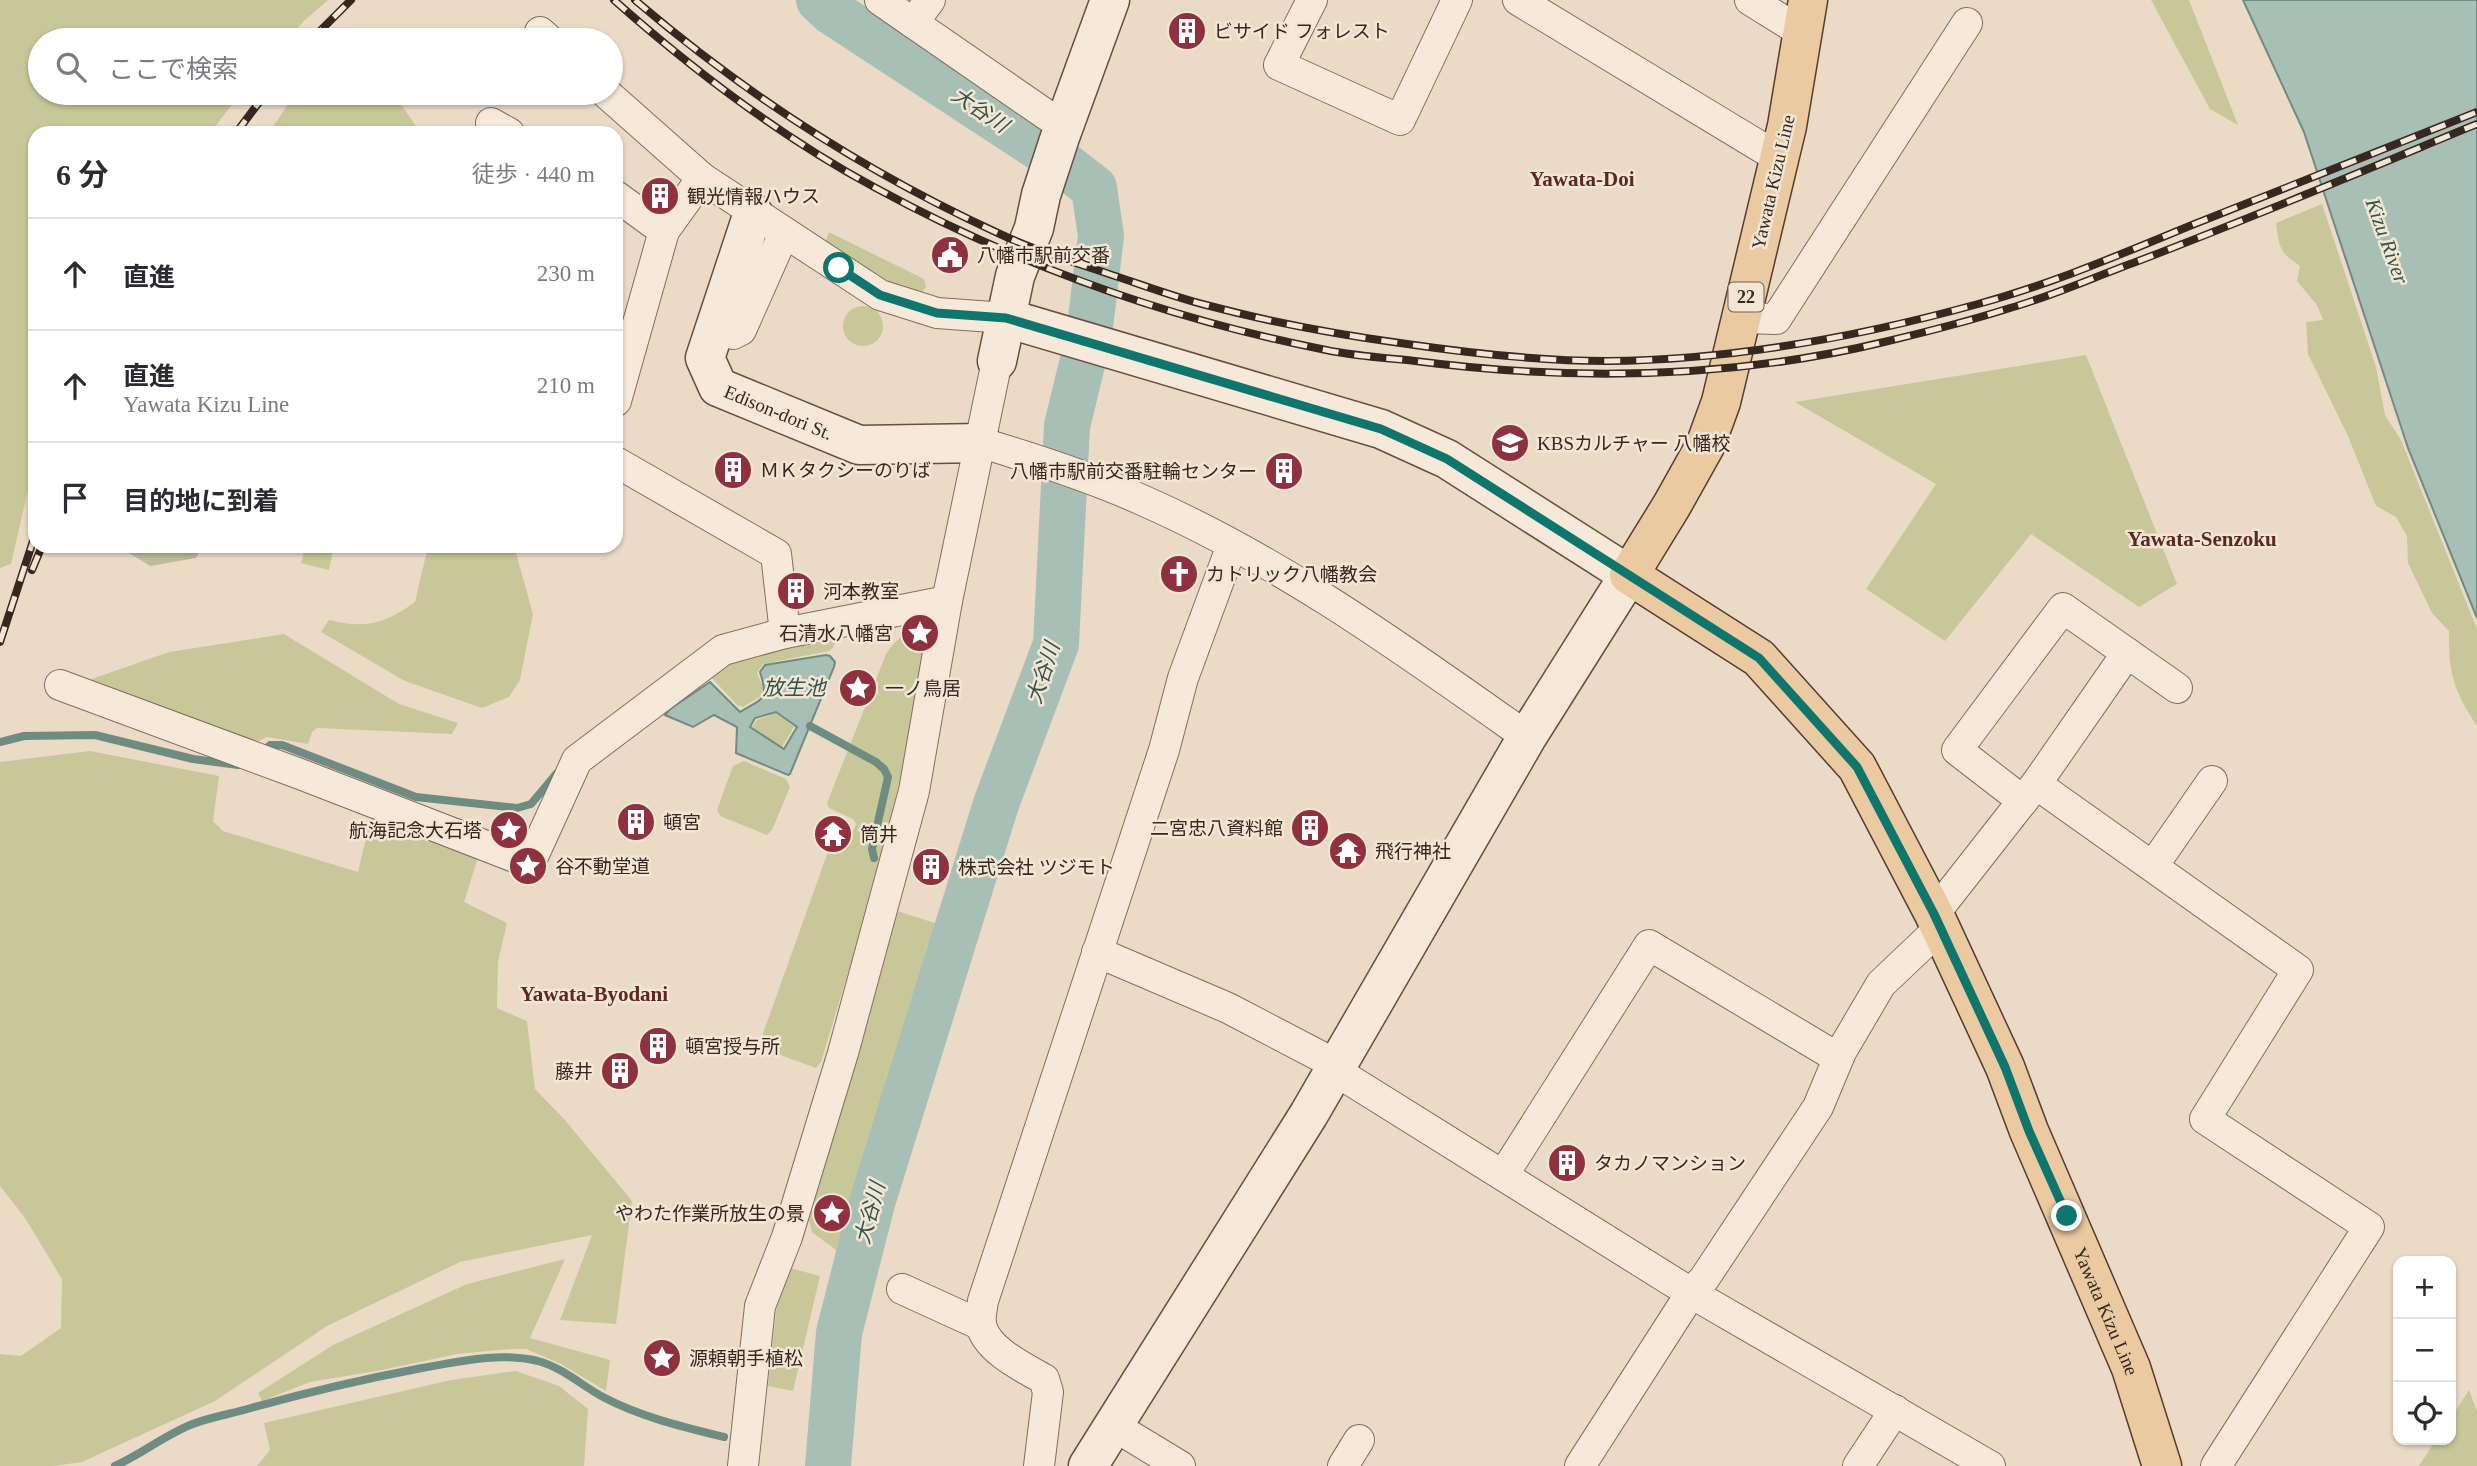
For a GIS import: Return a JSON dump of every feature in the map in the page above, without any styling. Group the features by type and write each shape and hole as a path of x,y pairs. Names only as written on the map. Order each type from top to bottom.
{"main road":[{"name":"Yawata Kizu Line","path":"1805,16 1787,126 1721,402 1705,446 1629,575 1759,658 1857,767 1937,921 2005,1067 2029,1131 2131,1368 2162,1466"}],"street":[{"path":"880,0 922,12 1062,132"},
{"path":"743,1466 760,1306 787,1237 844,1053 914,791 947,601 1015,276 1034,228 1062,132 1110,0"},
{"path":"1311,0 1279,65 1400,120 1457,0"},
{"path":"1518,0 1779,158"},
{"path":"1750,0 1805,16"},
{"path":"1741,318 1776,319 1966,23"},
{"path":"620,105 702,178 880,295 937,313 1006,318 1381,429 1447,459 1629,575 1527,737 1336,1068 1088,1466"},
{"path":"623,376 664,231 702,178"},
{"path":"623,201 664,231"},
{"name":"Edison-dori St.","path":"769,223 714,327 705,358 718,387 859,445 982,443"},
{"path":"982,443 1142,500 1232,545 1326,599 1388,639 1527,737"},
{"path":"623,466 776,555 785,632"},
{"path":"981,1325 983,1301 1164,750 1183,678 1232,545"},
{"path":"60,685 257,757 530,863 578,760 723,650 785,632 947,601"},
{"path":"2177,688 2063,608 1957,750 2153,866 2298,971 2205,1119 2369,1227 2217,1466"},
{"path":"1580,1466 1691,1293 1704,1279 1818,1107 1838,1058 1881,984 1937,921 2127,653"},
{"path":"2153,866 2212,781"},
{"path":"1504,1174 1648,945 1838,1058"},
{"path":"1097,952 1228,1008 1336,1068 1691,1293 1990,1466"},
{"path":"902,1289 981,1325 1003,1356 1044,1379 1048,1392 1039,1466"},
{"path":"1858,1466 1895,1410"},
{"path":"1114,1426 1180,1466"},
{"path":"1343,1466 1359,1440"}],"green space":[{"path":"0,0 328,0 298,28 28,28 28,105 232,105 215,126 28,126 28,490 11,564 0,568"},
{"path":"2151,0 2189,0 2238,125 2210,109"},
{"path":"287,105 401,105 416,126 274,126"},
{"path":"2322,204 2376,367 2385,415 2401,440 2477,629 2477,726 2454,681 2449,631 2432,613 2408,563 2407,536 2396,517 2376,506 2348,436 2308,354 2306,322 2323,320 2317,305 2297,281 2300,266 2281,248 2276,223"},
{"path":"829,232 924,279 926,287 918,296 878,280 824,245"},
{"path":"863,306 877,312 883,326 877,340 863,346 849,340 843,326 849,312"},
{"path":"2086,355 2177,584 2139,607 2031,534 1945,641 1866,589 1936,484 1795,402"},
{"path":"129,553 198,553 196,558 150,566"},
{"path":"303,553 333,553 329,570 301,563"},
{"path":"426,553 516,553 533,614 520,680 509,697 482,708 405,681 321,632 329,620 353,624 374,623 415,602"},
{"path":"916,628 928,632 917,705 879,870 821,1062 816,1068 764,1049 760,1042 829,849 839,853 844,851 856,824 853,819 829,808 827,803 886,654 899,638"},
{"path":"284,634 399,704 458,723 452,734 317,728 312,732 308,744 267,737 253,744 89,680 169,652"},
{"path":"838,636 829,651 763,664 757,673 764,690 761,696 743,707 737,705 711,677 713,672 739,658"},
{"path":"776,713 794,727 782,747 752,727 757,720"},
{"path":"90,751 219,776 213,821 223,831 358,872 372,813 479,854 464,902 507,923 498,962 497,1008 527,1021 535,1089 565,1120 632,1201 616,1324 560,1320 592,1235 460,1262 327,1326 215,1401 82,1462 54,1466 0,1466 0,1354 21,1356 61,1328 62,1279 25,1218 0,1186 0,762"},
{"path":"744,761 786,779 790,787 772,830 767,835 720,816 717,810 733,766"},
{"path":"894,910 941,925 841,1254 812,1232 806,1210"},
{"path":"565,1259 530,1338 610,1360 606,1391 561,1364 526,1349 511,1349 457,1354 310,1382 262,1401 258,1393 333,1345 467,1284"},
{"path":"790,1268 820,1276 793,1391 768,1386 778,1294"},
{"path":"516,1371 559,1386 588,1409 584,1466 257,1466 270,1450 264,1423 451,1380"},
{"path":"2469,1390 2477,1411 2477,1466 2419,1466 2433,1445 2456,1445 2456,1410"}],"water":[{"name":"Kizu River","path":"2243,0 2477,0 2477,618 2408,448 2304,132"},
{"name":"放生池","path":"826,655 835,662 788,775 736,753 737,727 714,715 693,727 665,715 710,682 740,712 762,697 764,688 760,672 765,665","holes":["776,712 797,727 784,749 750,727 755,718"]}],"waterway":[{"name":"大谷川","path":"819,0 832,12 1058,160 1094,188 1101,236 1089,335 1067,426 1056,644 996,804 872,1203 839,1333 828,1466"},
{"path":"810,726 876,762 888,777 872,849 874,858"},
{"path":"0,742 24,736 95,735 193,759 238,765"},
{"path":"263,752 270,745 282,745 416,797 517,808 531,804 557,773"},
{"path":"115,1466 180,1429 205,1420 379,1377 495,1357 524,1358 547,1364 603,1397 632,1410 724,1437"}],"railway":[{"path":"323,28 351,0"},
{"path":"614,0 706,77 805,147 927,215 1038,264 1151,305 1267,337 1326,350 1371,357 1533,372 1592,374 1710,370 1826,354 1947,326 2072,287 2477,124"},
{"path":"635,0 720,68 809,130 902,185 1027,246 1182,298 1278,322 1426,347 1555,360 1654,360 1748,351 1887,327 1978,304 2086,268 2477,112"},
{"path":"241,126 257,105"},
{"path":"0,642 29,553"},
{"path":"32,570 39,553"}],"place":[{"name":"ビサイド フォレスト","path":"1187,31"},
{"name":"観光情報ハウス","path":"660,196"},
{"name":"八幡市駅前交番","path":"950,255"},
{"name":"KBSカルチャー 八幡校","path":"1510,443"},
{"name":"ＭＫタクシーのりば","path":"733,470"},
{"name":"八幡市駅前交番駐輪センター","path":"1284,471"},
{"name":"カトリック八幡教会","path":"1179,574"},
{"name":"河本教室","path":"796,591"},
{"name":"石清水八幡宮","path":"920,633"},
{"name":"一ノ鳥居","path":"858,688"},
{"name":"頓宮","path":"636,822"},
{"name":"二宮忠八資料館","path":"1310,828"},
{"name":"航海記念大石塔","path":"509,830"},
{"name":"筒井","path":"833,834"},
{"name":"飛行神社","path":"1348,851"},
{"name":"谷不動堂道","path":"528,866"},
{"name":"株式会社 ツジモト","path":"931,867"},
{"name":"頓宮授与所","path":"658,1046"},
{"name":"藤井","path":"620,1071"},
{"name":"タカノマンション","path":"1567,1163"},
{"name":"やわた作業所放生の景","path":"832,1213"},
{"name":"源頼朝手植松","path":"662,1358"}],"district":[{"name":"Yawata-Doi","path":"1582,179"},
{"name":"Yawata-Senzoku","path":"2202,539"},
{"name":"Yawata-Byodani","path":"594,994"}],"route":[{"path":"839,268 880,295 937,313 1006,318 1381,429 1447,459 1759,658 1857,767 1934,914 2005,1067 2029,1131 2067,1216"}]}
